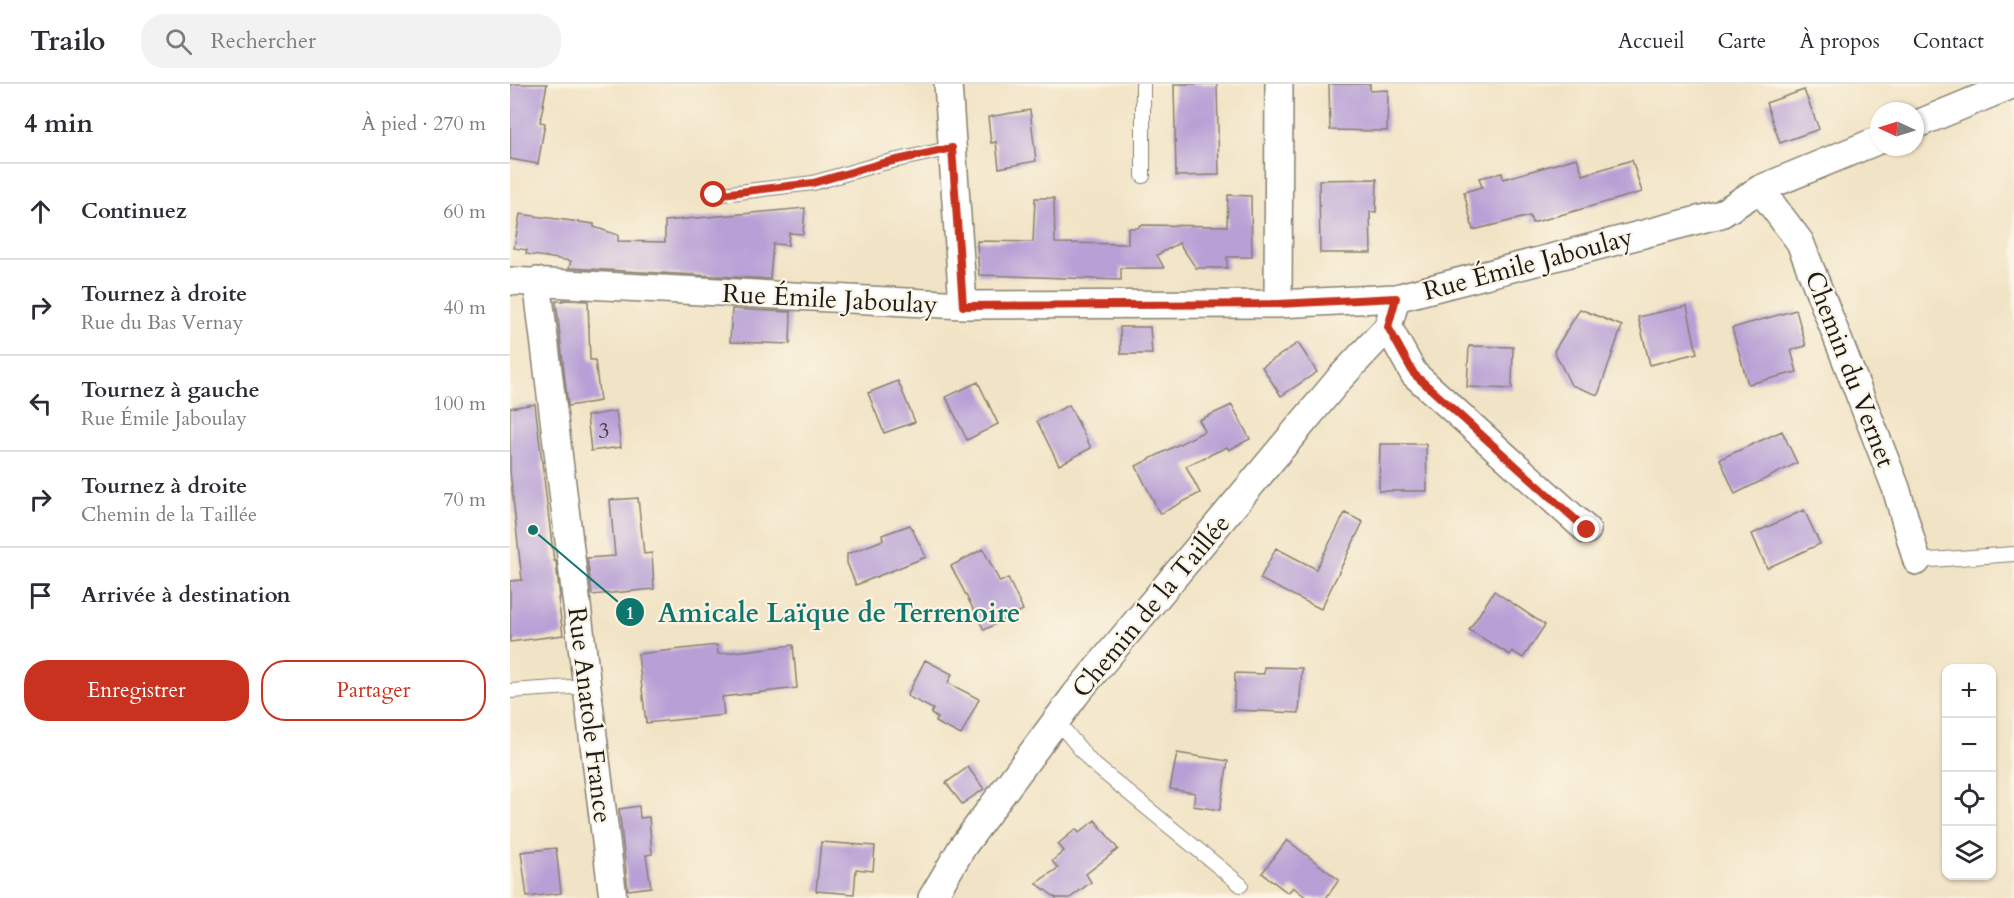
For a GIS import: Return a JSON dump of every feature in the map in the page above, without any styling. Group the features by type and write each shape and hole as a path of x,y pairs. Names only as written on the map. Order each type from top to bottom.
{"street":[{"path":"948,84 963,306"},
{"path":"1278,304 1279,84"},
{"path":"1924,121 2014,84"},
{"name":"Rue Émile Jaboulay","path":"510,281 963,306 1278,304 1396,298 1721,214 1760,189 1870,144"},
{"name":"Chemin du Vernet","path":"1760,189 1800,242 1896,488 1917,561"},
{"name":"Rue Anatole France","path":"537,281 613,898"},
{"name":"Chemin de la Taillée","path":"932,898 963,846 1076,694 1341,377 1388,327 1396,298"},
{"path":"1388,327 1414,374 1587,530"}],"lane":[{"path":"1143,84 1143,176"},
{"path":"714,195 813,183 879,164 952,148"},
{"path":"1917,561 2014,554"},
{"path":"510,691 587,686"},
{"path":"1057,722 1091,762 1241,885"}],"building":[{"path":"510,84 547,84 540,122 545,123 538,164 510,159"},
{"path":"1174,84 1217,84 1219,175 1176,176"},
{"path":"1329,84 1370,84 1370,91 1388,90 1387,131 1330,130"},
{"path":"1804,90 1819,129 1780,143 1766,103"},
{"path":"1030,110 1036,161 999,168 996,142 991,143 988,117"},
{"path":"1577,158 1583,175 1632,160 1642,192 1532,223 1530,216 1473,230 1464,192 1482,187 1479,178 1502,173 1503,179"},
{"path":"1377,179 1376,212 1370,212 1371,253 1320,253 1319,180"},
{"path":"1228,195 1251,196 1252,257 1227,257 1227,268 1196,268 1179,243 1157,255 1164,268 1121,268 1121,280 979,275 977,241 1033,242 1035,198 1054,198 1055,243 1128,244 1128,228 1138,228 1140,225 1227,226"},
{"path":"805,208 803,234 789,233 788,245 773,244 770,279 569,268 571,261 526,254 527,250 514,248 520,214 594,224 594,227 618,235 618,241 665,242 665,221"},
{"path":"556,301 588,301 590,360 595,360 600,401 568,406"},
{"path":"1687,306 1697,353 1650,365 1638,317"},
{"path":"732,309 791,312 790,344 730,342"},
{"path":"1580,309 1622,326 1598,395 1571,385 1554,351"},
{"path":"1796,310 1806,346 1791,350 1797,372 1748,384 1732,328"},
{"path":"1120,327 1150,327 1152,354 1121,354"},
{"path":"1298,343 1317,372 1281,396 1262,367"},
{"path":"1469,346 1513,347 1512,389 1467,387"},
{"path":"898,381 915,422 884,433 868,393"},
{"path":"978,382 998,424 967,440 946,397"},
{"path":"535,404 554,561 556,561 563,635 510,642 510,581 522,580 510,471 510,408"},
{"path":"1069,405 1091,448 1059,465 1037,421"},
{"path":"1232,405 1250,439 1229,450 1227,447 1186,466 1200,493 1160,514 1136,466 1205,431 1199,420"},
{"path":"616,411 621,447 591,451 587,416"},
{"path":"1782,431 1797,463 1735,494 1720,459"},
{"path":"1380,444 1426,444 1427,491 1379,491"},
{"path":"638,498 644,554 652,553 654,589 592,595 587,558 615,556 610,500"},
{"path":"1804,510 1820,544 1767,568 1752,534"},
{"path":"1345,513 1363,522 1321,609 1260,579 1276,548 1316,569"},
{"path":"910,525 926,557 856,585 847,563 847,554 883,540 882,535"},
{"path":"983,549 1000,582 1008,578 1023,610 984,630 951,566"},
{"path":"1494,591 1545,625 1523,658 1512,651 1510,655 1469,630"},
{"path":"717,645 718,654 793,645 797,688 722,697 724,715 646,723 638,654"},
{"path":"925,660 952,674 948,683 979,699 961,735 935,722 938,718 931,714 933,709 907,696"},
{"path":"1264,667 1302,668 1299,713 1234,710 1235,673 1264,674"},
{"path":"1177,753 1228,761 1220,810 1193,806 1195,793 1170,789"},
{"path":"968,767 984,789 962,804 946,783"},
{"path":"639,806 640,818 649,817 652,854 646,855 651,887 628,890 619,809"},
{"path":"1095,820 1118,849 1086,874 1091,882 1070,898 1056,898 1036,883 1058,868 1052,861 1064,851 1058,844 1076,829 1079,833"},
{"path":"1287,840 1339,880 1326,898 1307,898 1293,887 1288,893 1262,873"},
{"path":"821,842 875,846 873,871 856,869 854,894 816,891"},
{"path":"556,848 561,893 527,897 521,852"}],"place":[{"name":"Amicale Laïque de Terrenoire","path":"533,530"}],"route":[{"path":"714,195 813,183 879,164 952,148 963,306 1278,304 1396,298 1388,327 1414,374 1587,530"}]}
